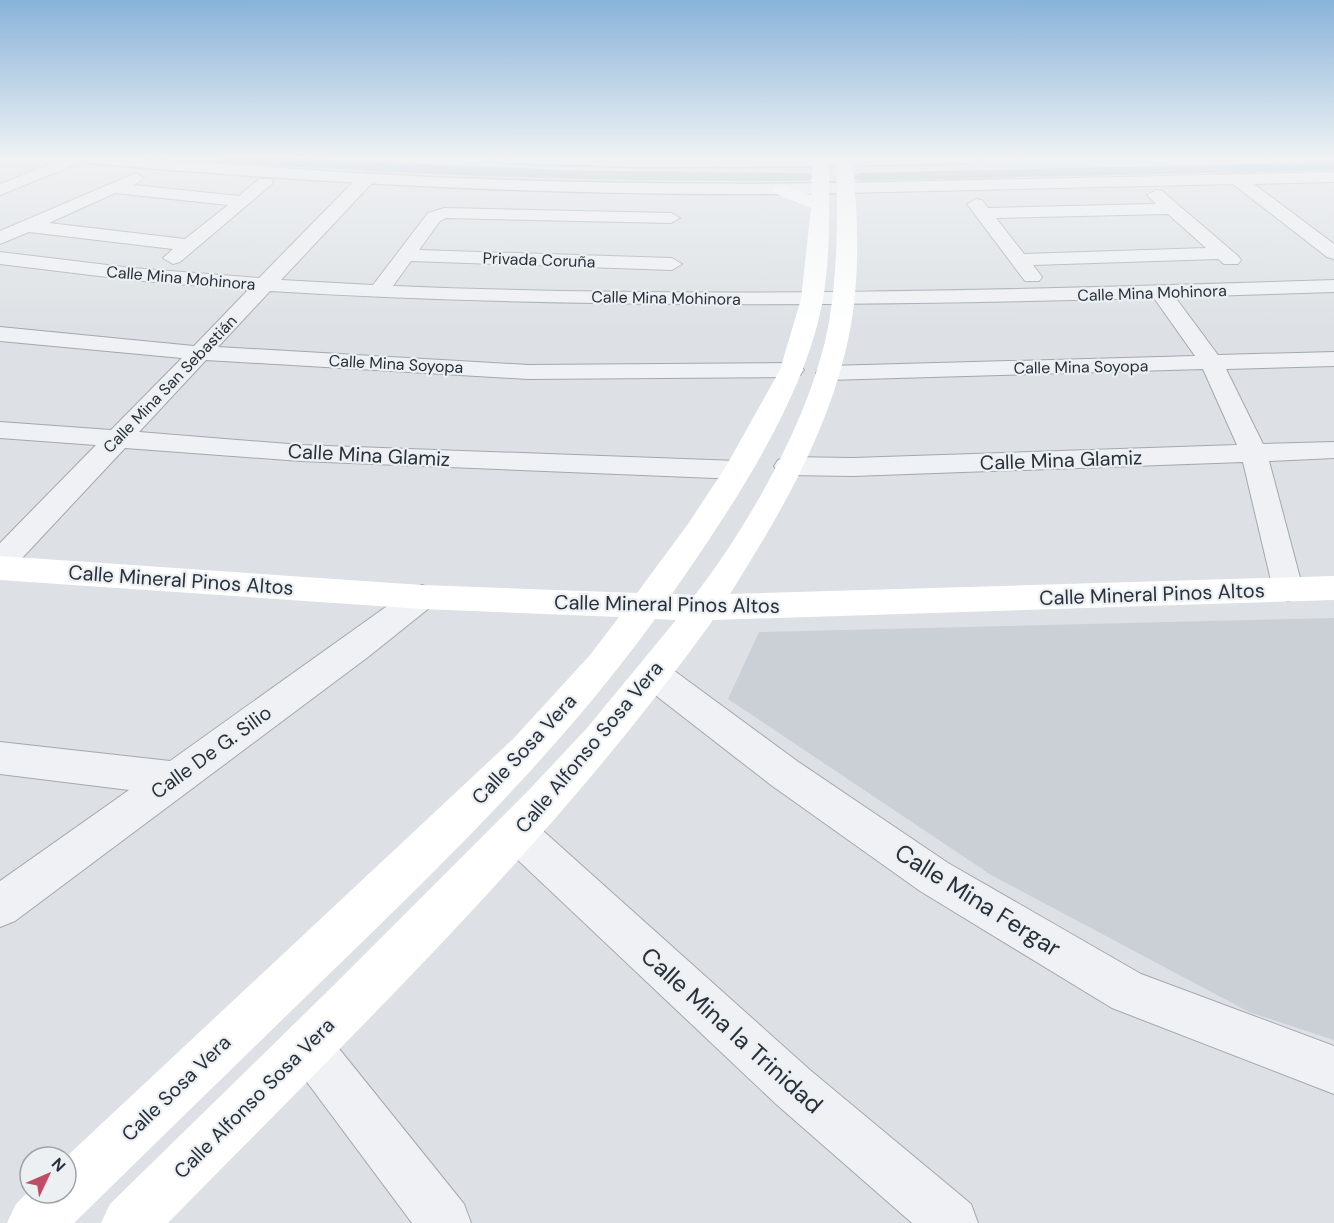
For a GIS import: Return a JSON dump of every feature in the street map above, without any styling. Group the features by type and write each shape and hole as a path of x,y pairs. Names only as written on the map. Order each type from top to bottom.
{"main road":[{"name":"Calle Sosa Vera","path":"35,1223 402,873 527,750 602,665 699,532 738,470 792,370 827,299 830,215"},
{"name":"Calle Alfonso Sosa Vera","path":"129,1223 308,1046 517,833 653,674 703,608 758,522 812,416 828,373 827,299"},
{"name":"Calle Mineral Pinos Altos","path":"0,567 422,597 703,608 1334,588"}],"street":[{"path":"0,238 52,215"},
{"path":"152,275 225,215"},
{"name":"Calle Mina San Sebastián","path":"0,562 332,215"},
{"path":"378,292 434,217 439,215"},
{"path":"670,215 672,299"},
{"path":"985,215 1048,296"},
{"path":"1179,215 1264,288"},
{"path":"1284,215 1334,253"},
{"path":"27,226 189,245"},
{"path":"1019,260 1223,253"},
{"name":"Privada Coruña","path":"406,255 672,264"},
{"name":"Calle Mina Mohinora","path":"0,258 264,286 378,292 672,299 1048,296 1334,286"},
{"path":"1161,293 1212,363 1254,453 1288,589"},
{"name":"Calle Mina Soyopa","path":"0,334 200,353 528,372 792,370"},
{"name":"Calle Mina Soyopa","path":"828,373 1334,359"},
{"name":"Calle Mina Glamiz","path":"0,430 301,453 738,470"},
{"name":"Calle Mina Glamiz","path":"787,466 853,467 1334,450"},
{"name":"Calle De G. Silio","path":"0,906 422,597"},
{"name":"Calle Mina Fergar","path":"653,674 784,773 934,877 1128,992 1334,1070"},
{"path":"0,758 174,779"},
{"name":"Calle Mina la Trinidad","path":"517,833 793,1087 893,1175 952,1223"},
{"path":"308,1046 445,1223"}],"shaded area":[{"path":"1334,618 1334,1040 1249,1012 991,875 728,699 759,632"}]}
